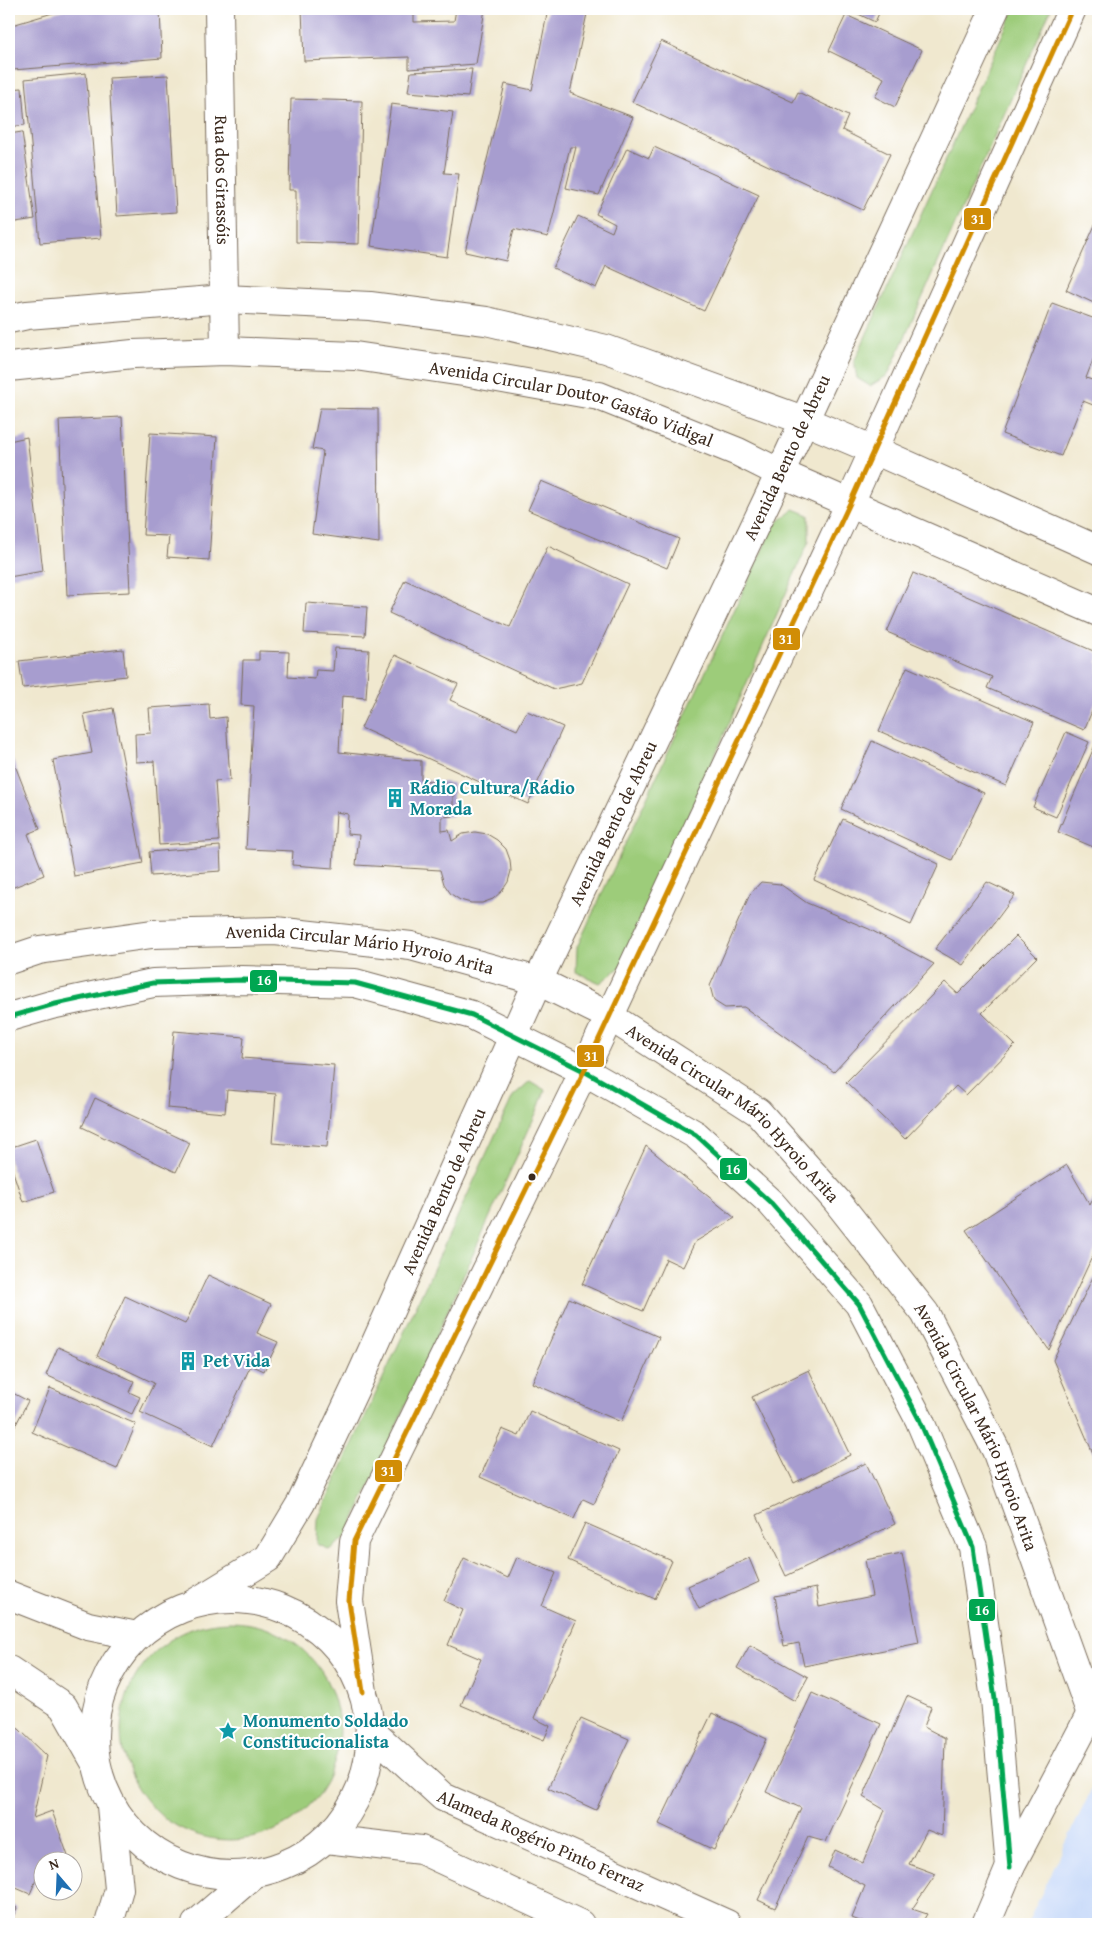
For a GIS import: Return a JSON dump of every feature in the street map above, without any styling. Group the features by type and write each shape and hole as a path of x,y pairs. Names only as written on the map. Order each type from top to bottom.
{"street":[{"name":"Rua dos Girassóis","path":"219,9 224,351"},
{"name":"Avenida Bento de Abreu","path":"193,1604 268,1558 302,1503 538,981 780,473 995,9"},
{"path":"110,1806 137,1839 171,1863 212,1875 254,1874 292,1862 326,1839 351,1808 366,1771 371,1731 349,1601 354,1540 584,1071 850,503 1072,9"},
{"path":"9,319 27,315 224,299 370,306 486,321 606,349 803,420 1098,550"},
{"name":"Avenida Circular Doutor Gastão Vidigal","path":"9,367 133,354 224,351 355,356 470,373 599,396 738,452 780,473 1098,612"},
{"name":"Avenida Circular Mário Hyroio Arita","path":"9,960 39,950 152,934 275,932 411,946 538,981 609,1016 758,1112 836,1200 925,1313 996,1450 1096,1711"},
{"name":"Avenida Circular Mário Hyroio Arita","path":"9,1017 51,1004 152,983 242,980 355,983 472,1015 584,1071 696,1135 771,1203 859,1304 919,1419 973,1548 995,1699 1010,1867"},
{"path":"9,1595 88,1626 137,1636"},
{"path":"95,1762 94,1716 109,1672 137,1636 163,1617 193,1604 235,1599 277,1606 314,1625 344,1654 363,1692"},
{"path":"9,1670 63,1706 95,1762 110,1806 119,1889 109,1924"},
{"path":"986,1924 1010,1867 1096,1711"},
{"name":"Alameda Rogério Pinto Ferraz","path":"371,1731 443,1797 728,1924"},
{"path":"326,1839 421,1850 580,1924"},
{"path":"196,1924 254,1874"}],"shaded area":[{"path":"1098,1776 1098,1924 1027,1924"}],"green space":[{"path":"1014,9 1051,9 888,375 870,386 857,378 854,362"},
{"path":"794,509 809,515 809,541 623,965 600,983 576,972 577,947 774,525"},
{"path":"530,1081 545,1090 538,1109 347,1536 330,1550 317,1544 318,1519 513,1096"},
{"path":"230,1622 262,1627 272,1631 281,1635 307,1654 326,1680 330,1689 334,1699 339,1731 334,1763 330,1773 326,1782 307,1808 281,1827 272,1831 262,1835 230,1840 198,1835 188,1831 179,1827 153,1808 134,1782 130,1773 126,1763 121,1731 126,1699 130,1689 134,1680 153,1654 179,1635 188,1631 198,1627"}],"building":[{"path":"66,9 160,9 162,58 13,70 9,54 9,26"},
{"path":"302,9 414,9 414,22 454,21 456,9 485,9 476,64 409,69 409,57 304,61"},
{"path":"548,9 588,9 570,93 633,117 599,195 566,188 576,147 570,147 548,237 514,229 506,261 465,252 505,84 532,90"},
{"path":"848,9 881,9 875,22"},
{"path":"846,15 922,50 895,107 875,97 884,78 829,51"},
{"path":"661,41 793,102 798,92 848,116 842,130 890,154 863,210 632,102"},
{"path":"472,69 468,97 408,92 411,72"},
{"path":"86,73 101,238 40,243 25,79"},
{"path":"168,75 176,212 117,216 109,78"},
{"path":"22,88 25,125 9,127 9,89"},
{"path":"291,99 362,101 359,244 296,242 296,190 289,190"},
{"path":"391,104 453,112 444,173 459,174 447,257 371,246"},
{"path":"22,132 35,219 9,223 9,134"},
{"path":"654,147 759,195 704,311 606,266 596,288 553,268 578,216 612,232 615,224 596,214 627,148 649,158"},
{"path":"1095,225 1098,227 1098,305 1066,290"},
{"path":"1052,303 1098,320 1098,347 1086,378 1098,382 1098,407 1083,401 1061,456 1002,434"},
{"path":"320,408 378,409 379,543 312,534 323,451 312,449"},
{"path":"122,417 130,592 67,595 59,420"},
{"path":"150,433 217,437 209,560 167,557 169,536 143,535"},
{"path":"27,437 43,571 9,577 9,441"},
{"path":"541,481 679,539 667,568 528,510"},
{"path":"548,546 628,584 582,683 554,689 389,613 405,580 510,627"},
{"path":"913,573 1098,653 1098,697 1084,730 987,688 992,677 887,632"},
{"path":"306,603 367,607 365,636 304,633"},
{"path":"335,648 369,650 366,698 342,696 339,752 421,761 421,780 453,783 453,816 442,817 442,831 449,830 452,841 463,834 475,832 487,834 506,849 510,860 511,871 508,882 493,899 482,903 460,900 451,894 444,884 440,870 356,865 359,835 347,834 348,814 336,812 333,868 292,865 293,851 246,849 254,706 241,705 243,660 259,660 259,651 289,652 288,677 315,679 316,670 333,671"},
{"path":"123,649 126,676 23,688 19,661"},
{"path":"395,655 458,684 450,700 517,730 527,711 563,727 528,804 361,728"},
{"path":"907,667 1034,722 1006,786 879,731"},
{"path":"209,704 210,719 226,717 230,780 215,781 219,841 159,845 154,761 136,762 135,734 151,733 149,708"},
{"path":"113,708 143,863 74,876 53,760 92,753 84,714"},
{"path":"1066,732 1089,742 1056,817 1033,807"},
{"path":"1098,738 1098,849 1058,832"},
{"path":"872,741 984,793 952,860 841,809"},
{"path":"9,750 40,829 28,834 44,875 9,889"},
{"path":"843,819 939,864 911,925 814,880"},
{"path":"220,846 221,871 151,876 149,852"},
{"path":"761,882 780,884 807,903 869,929 934,964 834,1072 744,1007 725,1008 714,1001 710,986 750,894"},
{"path":"987,882 1015,895 963,965 935,949"},
{"path":"1016,936 1037,957 982,1013 1015,1045 966,1095 956,1086 905,1139 846,1082 945,982 958,994"},
{"path":"174,1031 244,1037 242,1058 334,1065 327,1147 272,1143 276,1094 227,1090 225,1113 167,1108"},
{"path":"95,1098 190,1143 176,1172 82,1127"},
{"path":"36,1139 54,1192 23,1202 9,1160 9,1148"},
{"path":"646,1146 735,1218 695,1242 683,1267 666,1259 643,1311 582,1284"},
{"path":"1067,1165 1090,1205 1098,1189 1098,1244 1049,1350 966,1230"},
{"name":"Pet Vida","path":"208,1275 271,1304 257,1333 278,1342 264,1371 251,1365 213,1446 140,1412 154,1383 97,1356 125,1296 185,1324"},
{"path":"1093,1277 1098,1280 1098,1465 1053,1360"},
{"path":"569,1298 659,1337 621,1422 532,1383"},
{"path":"58,1347 134,1381 129,1392 140,1397 132,1414 46,1375"},
{"path":"809,1370 850,1455 794,1483 752,1397"},
{"path":"50,1388 136,1424 117,1469 32,1432"},
{"path":"9,1391 28,1401 9,1438"},
{"path":"530,1411 619,1451 594,1504 583,1499 574,1519 480,1477 502,1429 519,1436"},
{"path":"866,1463 895,1524 786,1576 757,1515"},
{"path":"585,1523 672,1561 655,1599 568,1560"},
{"path":"902,1553 919,1643 804,1666 799,1643 784,1646 775,1596 816,1588 819,1607 872,1596 865,1560"},
{"path":"517,1557 556,1573 542,1606 576,1621 534,1718 550,1726 544,1740 461,1705 481,1659 448,1645 463,1610 444,1601 464,1558 508,1578"},
{"path":"749,1558 759,1582 699,1609 688,1586"},
{"path":"750,1645 808,1677 795,1701 737,1668"},
{"path":"812,1693 881,1724 826,1842 808,1837 775,1908 758,1900 801,1808 766,1792"},
{"path":"907,1696 931,1707 924,1727 945,1738 942,1836 927,1830 909,1864 936,1874 912,1909 927,1914 921,1924 867,1924 852,1918 865,1886 828,1867 835,1850 863,1863 885,1810 863,1797"},
{"path":"712,1713 767,1739 714,1850 659,1824"},
{"path":"581,1718 629,1739 596,1810 548,1788"},
{"path":"9,1725 19,1729 47,1756 33,1818 52,1811 66,1850 32,1850 32,1889 30,1894 9,1885"},
{"path":"9,1903 17,1908 9,1924"}],"transit line":[{"name":"31","path":"363,1692 349,1601 354,1541 584,1071 850,503 1072,9"},
{"name":"16","path":"9,1017 51,1005 153,983 242,980 355,983 472,1015 584,1071 696,1135 771,1203 859,1304 919,1419 973,1547 995,1699 1010,1867"}],"place":[{"name":"Rádio Cultura/Rádio Morada","path":"395,798"},
{"name":"Pet Vida","path":"188,1361"},
{"name":"Monumento Soldado Constitucionalista","path":"228,1731"}]}
